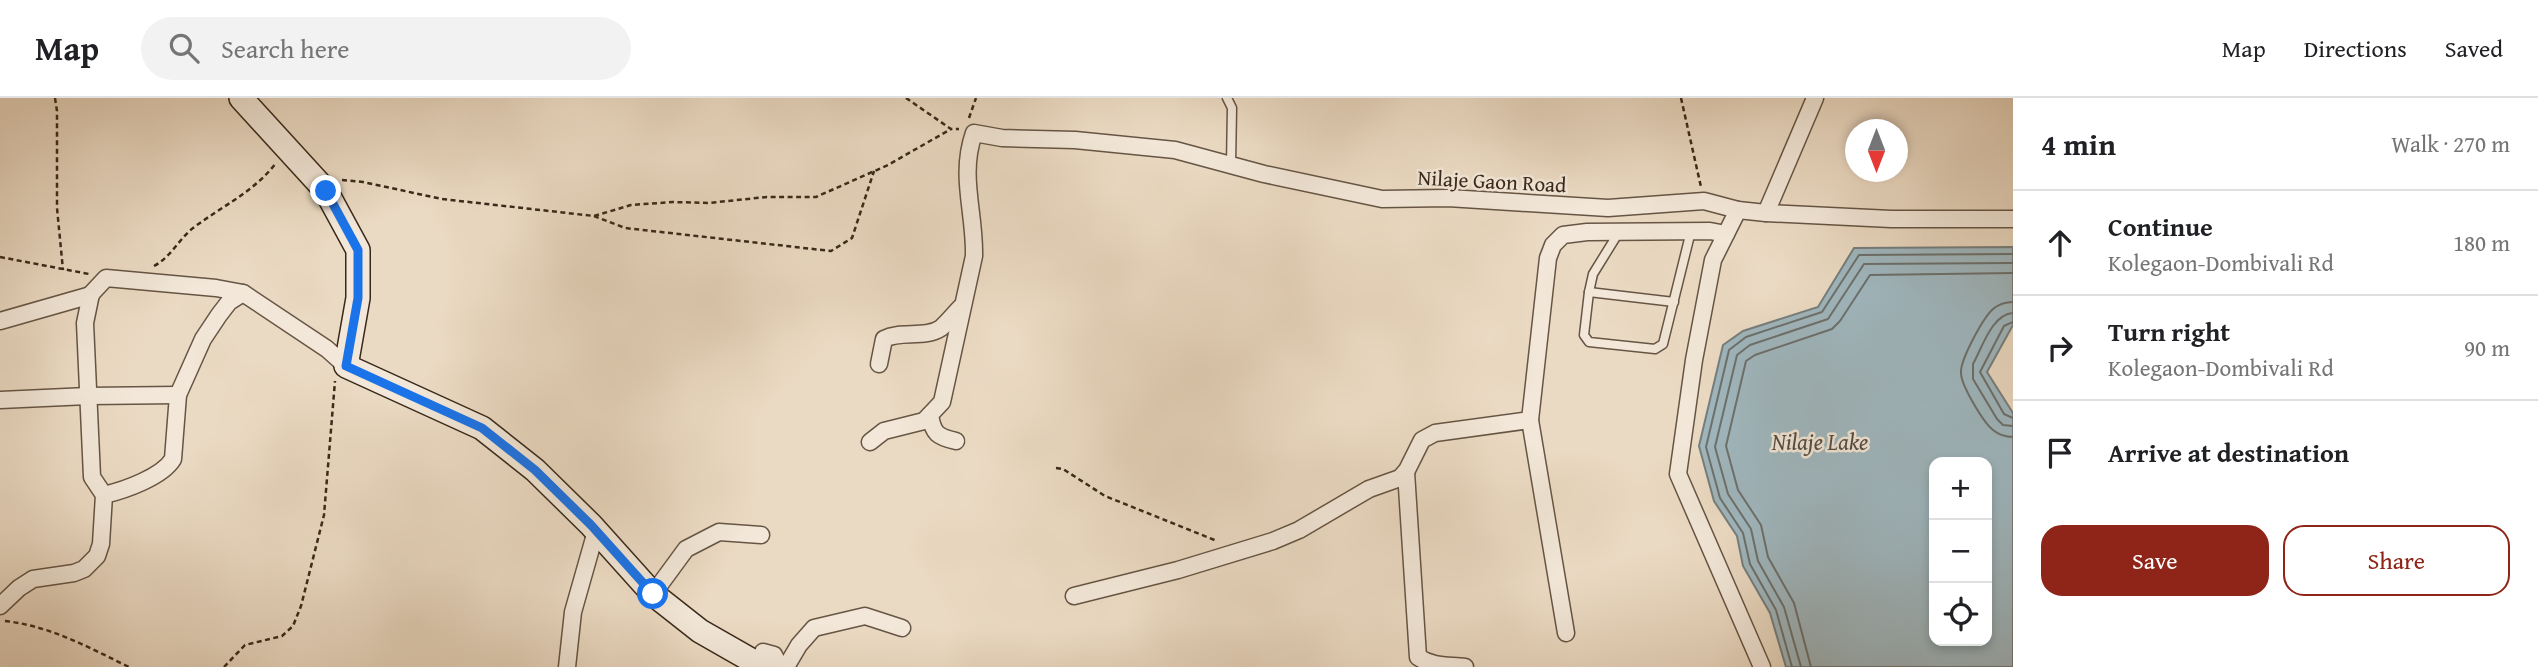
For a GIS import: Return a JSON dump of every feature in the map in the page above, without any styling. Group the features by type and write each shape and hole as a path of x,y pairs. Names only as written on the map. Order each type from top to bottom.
{"street":[{"path":"241,98 326,191 358,250 358,298 341,361"},
{"path":"1766,213 1815,98"},
{"path":"870,442 884,431 924,421 942,402 974,256 966,180 972,126"},
{"name":"Nilaje Gaon Road","path":"972,126 1002,138 1075,140 1175,150 1382,199 1448,198 1603,208 1704,201 1738,210 1766,213 1891,219 2013,219"},
{"path":"1599,232 1603,208"},
{"path":"1738,210 1713,260 1694,360 1678,474 1762,667"},
{"path":"1566,633 1530,420 1548,258 1553,245 1563,235 1599,232 1691,231 1726,234"},
{"path":"0,606 33,579 74,573 84,569 97,556 101,544 104,495 92,477 85,323 91,295 106,278 129,279 243,293 341,361 482,428 535,470 596,531 653,594 700,631 763,659 774,655 776,659 772,667"},
{"path":"104,495 136,485 169,465 173,459 178,395 203,339 229,302 243,293"},
{"path":"0,321 91,295"},
{"path":"879,364 884,339 893,335 919,334 939,329 963,305"},
{"path":"0,400 178,395"},
{"path":"930,415 932,430 937,436 956,441"},
{"path":"1074,596 1178,570 1273,541 1299,530 1368,489 1400,478 1406,472 1422,440 1435,433 1530,420"},
{"path":"1406,472 1418,657 1427,663 1465,667"},
{"path":"566,667 573,612 596,531"},
{"path":"653,594 686,549 719,532 761,535"},
{"path":"786,667 799,645 814,628 865,616 902,628"}],"lane":[{"path":"1227,98 1231,108 1231,165"},
{"path":"1619,232 1594,274 1588,292 1584,335 1588,342 1655,349 1663,344 1691,231"},
{"path":"1588,292 1674,302"}],"path":[{"path":"55,98 57,208 63,270"},
{"path":"594,216 631,205 708,203 767,197 816,197 910,153 951,128 906,98"},
{"path":"972,126 976,98"},
{"path":"1681,98 1704,201"},
{"path":"129,279 162,262 191,229 263,180 278,162 280,140"},
{"path":"314,178 363,182 442,199 594,216 625,228 831,251 852,238 874,171"},
{"path":"0,257 106,278"},
{"path":"224,667 245,645 282,636 293,626 301,606 324,515 341,361"},
{"path":"1056,468 1063,469 1105,496 1240,550"},
{"path":"0,621 68,636 129,667"}],"water":[{"name":"Nilaje Lake","path":"2013,247 2013,325 1987,372 2013,413 2013,667 1786,667 1770,613 1743,566 1737,536 1714,501 1699,446 1723,345 1743,331 1818,307 1854,248"}],"route":[{"path":"326,191 358,250 358,298 346,366 482,428 535,470 591,525 653,594"}]}
